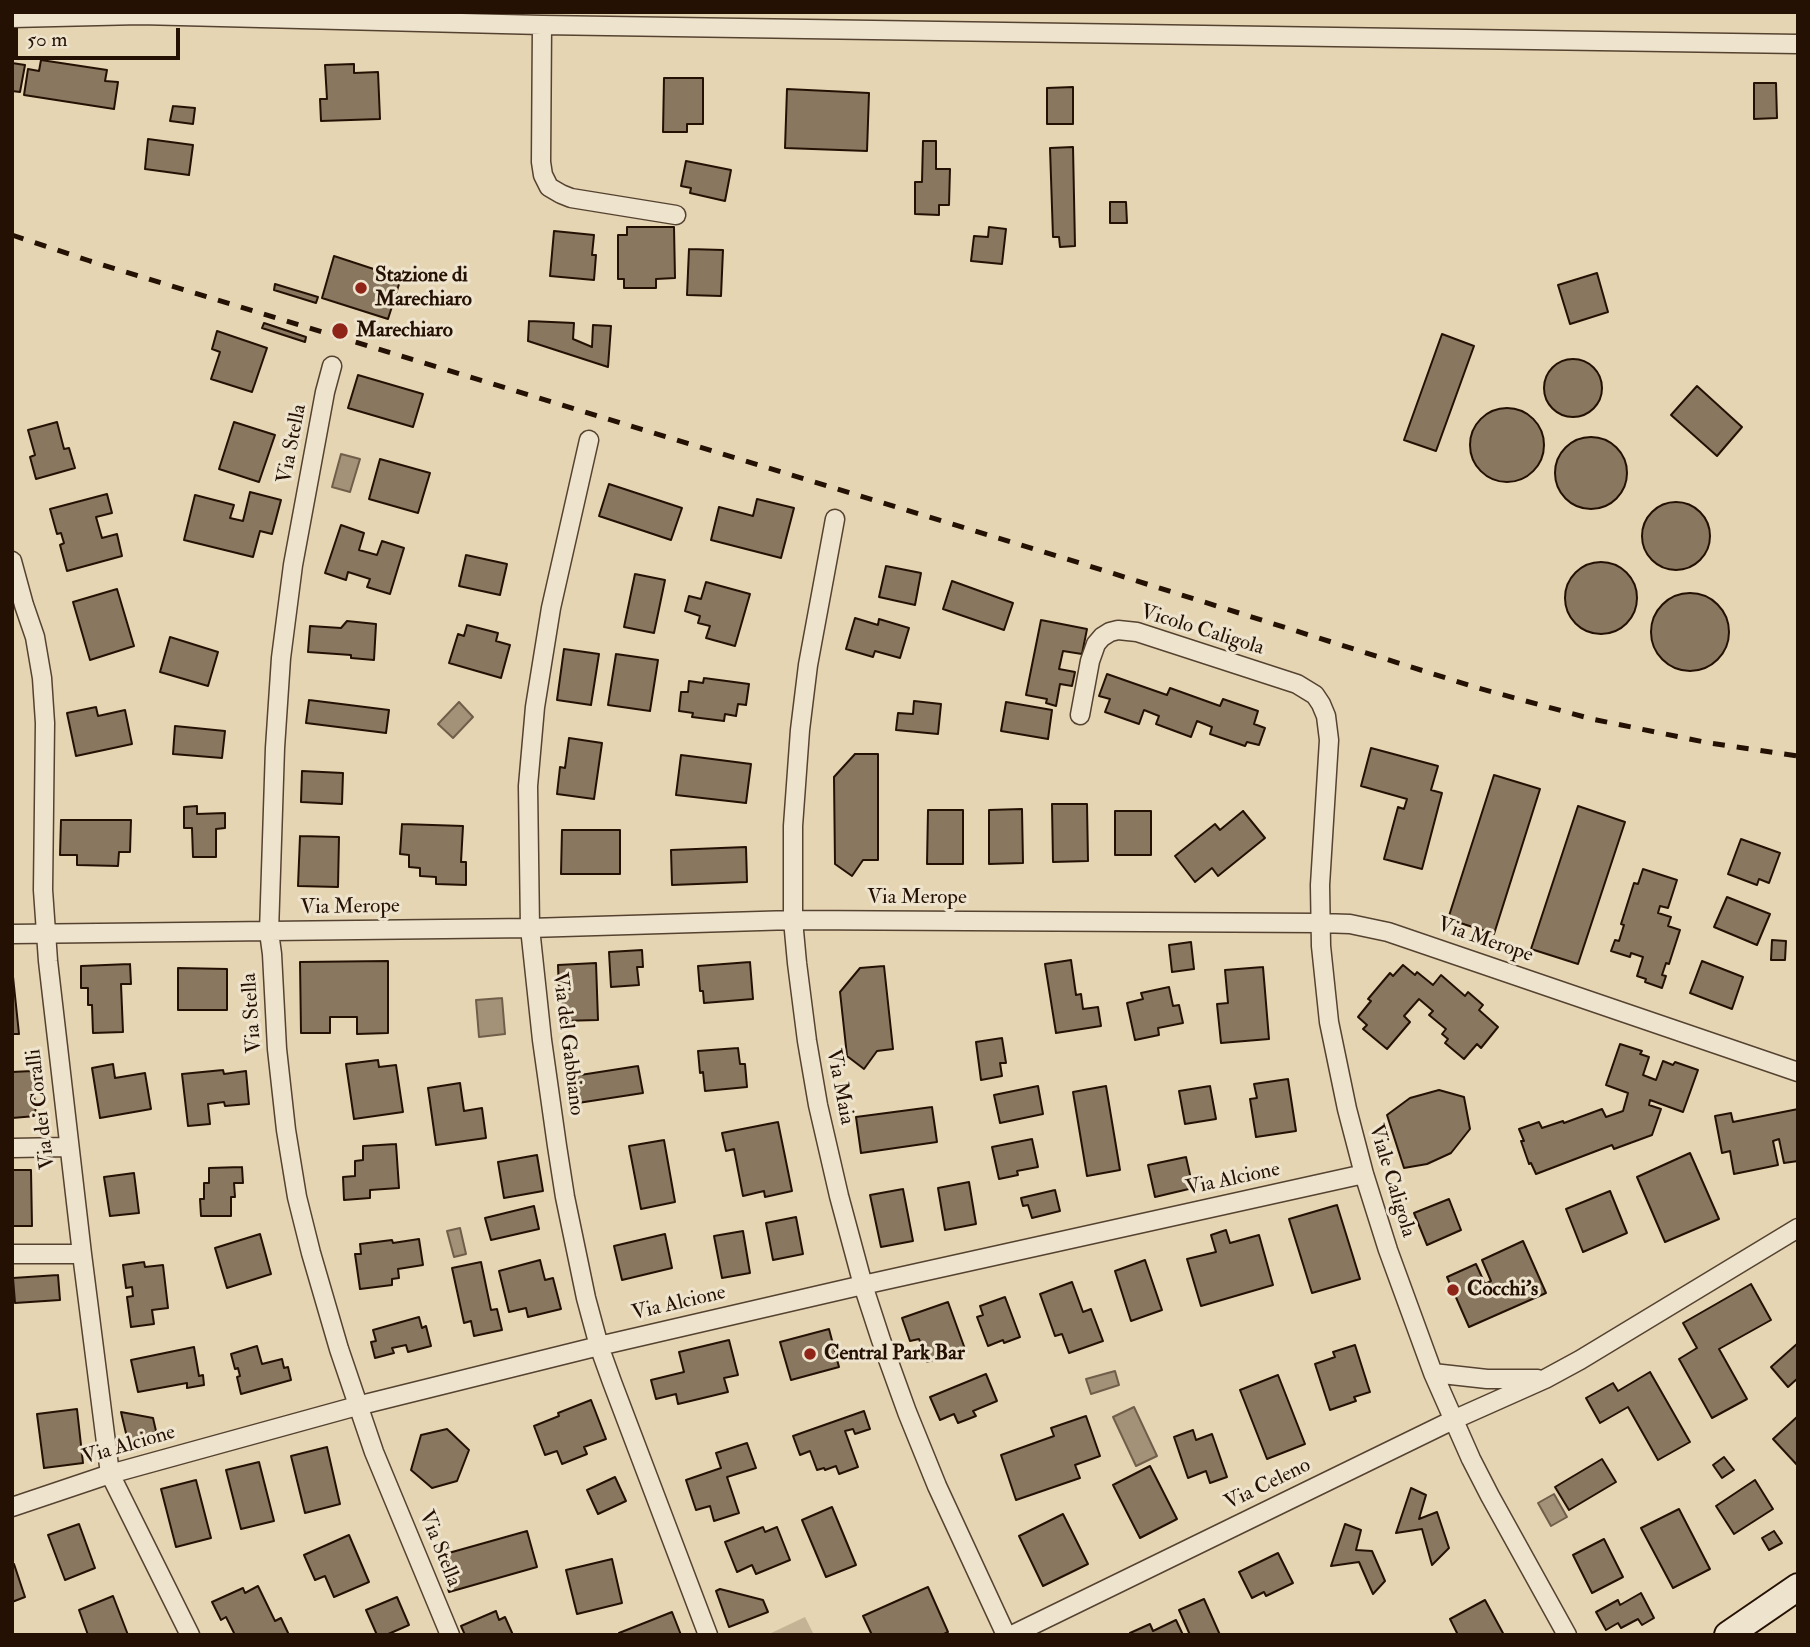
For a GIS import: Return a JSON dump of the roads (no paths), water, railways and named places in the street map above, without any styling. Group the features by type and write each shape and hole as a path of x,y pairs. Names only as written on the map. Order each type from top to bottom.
{"main road":[{"path":"1728,1635 1798,1587"}],"street":[{"path":"12,18 140,15 542,25 1798,44"},
{"path":"542,25 541,162 549,187 571,198 676,215"},
{"name":"Via Stella","path":"332,366 297,543 284,625 275,748 269,932 281,1091 296,1189 311,1253 357,1406 450,1635"},
{"name":"Via del Gabbiano","path":"589,440 549,620 534,717 528,796 530,928 542,1040 565,1197 586,1298 599,1346 708,1635"},
{"name":"Via Maia","path":"835,519 808,665 800,730 792,859 793,920 798,975 816,1094 839,1196 863,1285 885,1352 922,1450 1006,1635"},
{"name":"Via dei Coralli","path":"12,561 37,644 42,678 45,723 43,890 51,993 110,1474 190,1635"},
{"name":"Vicolo Caligola","path":"1080,715 1090,661 1096,644 1102,637 1118,630 1137,632 1297,684 1315,695 1321,704"},
{"name":"Viale Caligola","path":"1321,704 1326,716 1329,740 1320,923 1332,1043 1346,1109 1388,1250 1433,1373 1490,1496 1567,1635"},
{"name":"Via Merope","path":"12,934 530,928 793,920 1350,924 1388,932 1798,1072"},
{"path":"12,1148 69,1147"},
{"name":"Via Alcione","path":"12,1507 110,1474 357,1406 599,1346 1364,1174"},
{"name":"Via Celeno","path":"1012,1635 1453,1420 1545,1379 1798,1228"},
{"path":"12,1254 82,1254"},
{"name":"Via Celeno","path":"1433,1373 1487,1379 1545,1379"}],"railway":[{"path":"12,235 1478,688 1592,719 1709,743 1798,756"}],"place":[{"name":"Stazione di Marechiaro","path":"361,288"},
{"name":"Marechiaro","path":"340,331"},
{"name":"Cocchi’s","path":"1453,1290"},
{"name":"Central Park Bar","path":"810,1354"}]}
